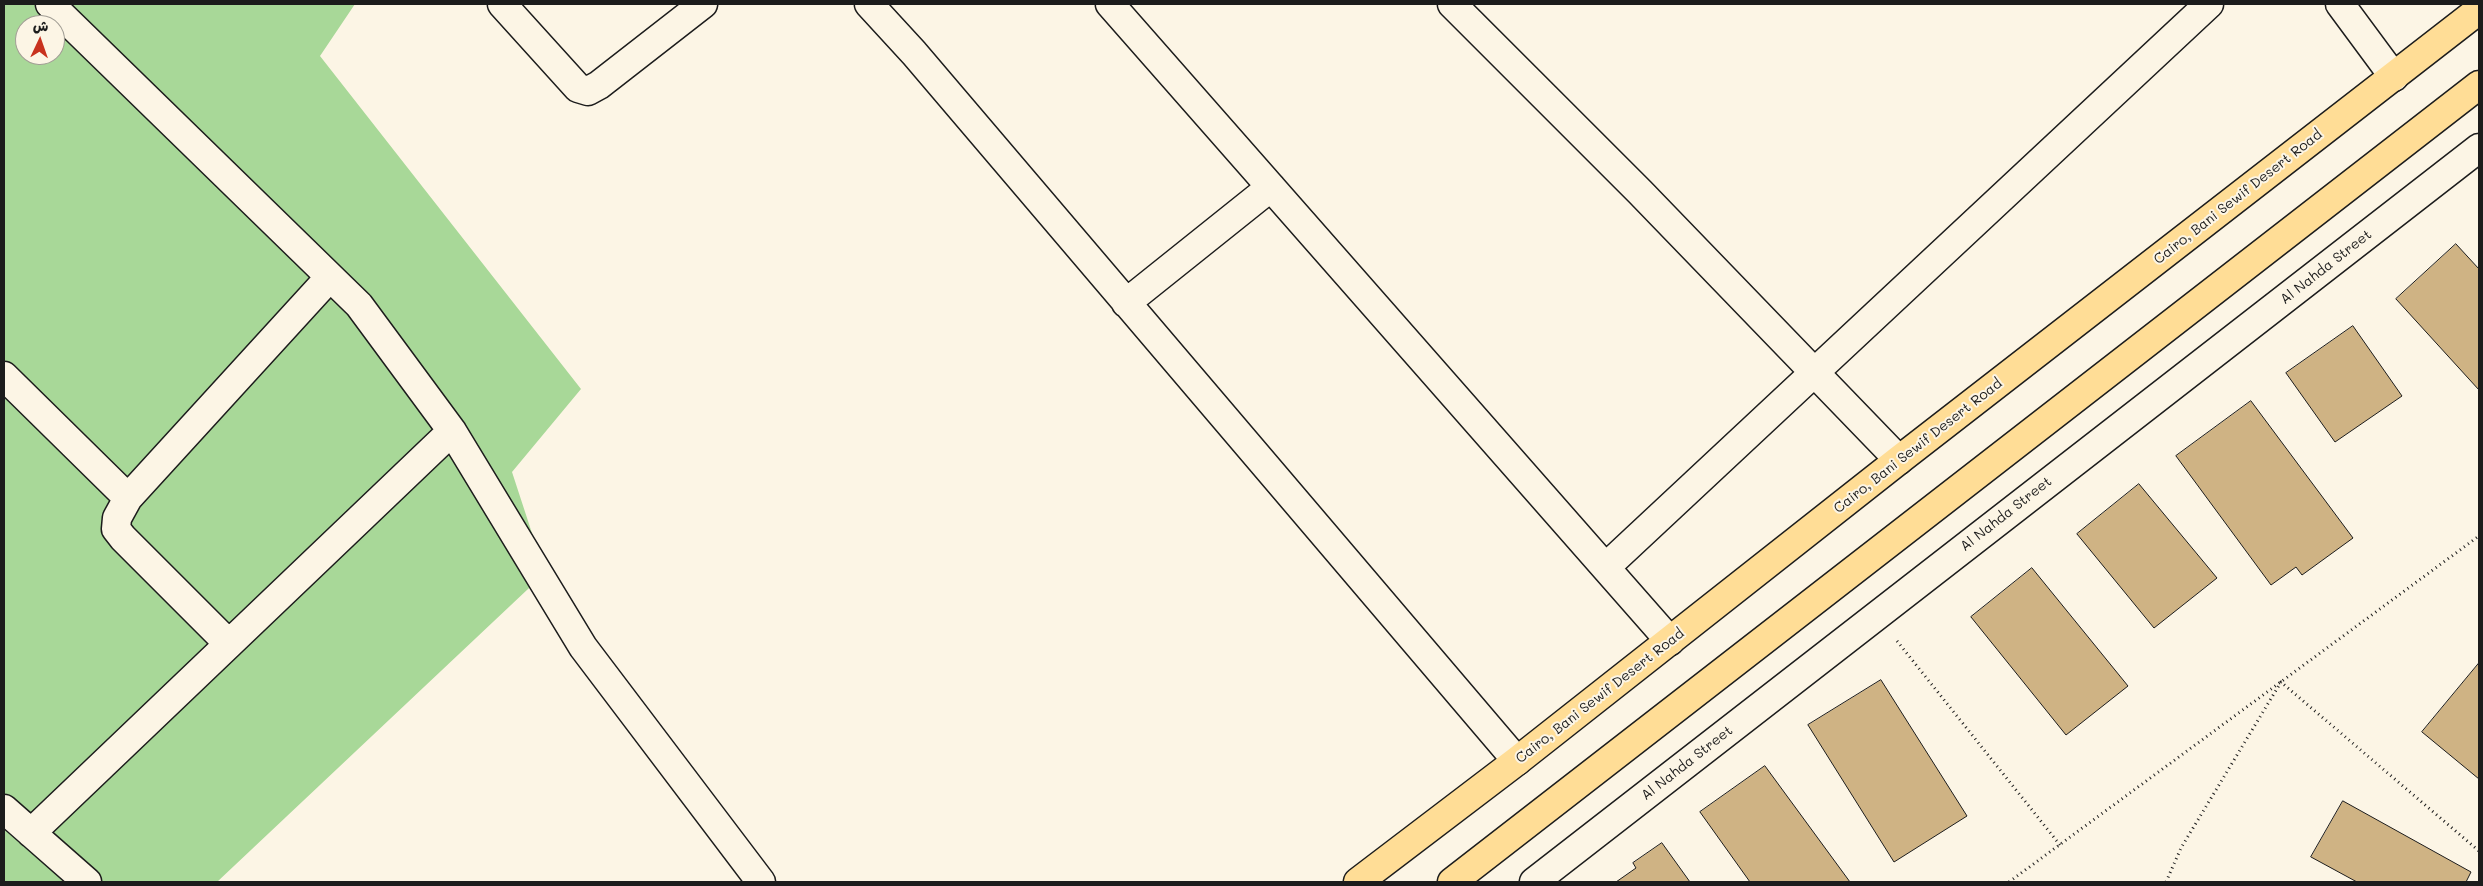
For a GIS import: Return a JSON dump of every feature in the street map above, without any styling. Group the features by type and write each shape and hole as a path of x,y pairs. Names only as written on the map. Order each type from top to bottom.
{"main road":[{"name":"Cairo, Bani Sewif Desert Road","path":"1358,882 1517,762 1899,460 2394,76 2470,11"},
{"path":"1452,882 2479,85"}],"street":[{"path":"50,4 359,305 452,431 583,647 761,882"},
{"path":"502,4 578,88 588,91 599,85 703,4"},
{"path":"869,4 914,53 1517,762"},
{"path":"1110,4 1670,640"},
{"path":"1452,4 1640,192 1899,460"},
{"path":"1606,567 1815,374 2208,4"},
{"path":"2340,4 2394,76"},
{"name":"Al Nahda Street","path":"1534,882 2479,148"},
{"path":"1126,303 1271,187"},
{"path":"229,644 116,529 117,518 128,498 330,276"},
{"path":"4,376 128,498"},
{"path":"31,833 452,431"},
{"path":"4,809 87,882"}],"path":[{"path":"2009,882 2479,536"},
{"path":"1876,615 2060,845"},
{"path":"2281,682 2479,851"},
{"path":"2166,882 2181,848 2281,682"}],"green space":[{"path":"4,4 355,4 320,56 581,389 512,472 545,573 217,882 4,882"}],"building":[{"path":"2456,244 2479,269 2479,390 2396,299"},
{"path":"2353,326 2402,396 2335,442 2286,373"},
{"path":"2251,401 2353,538 2302,575 2296,567 2271,585 2176,456"},
{"path":"2139,484 2217,578 2154,628 2077,534"},
{"path":"2032,568 2128,686 2066,735 1971,617"},
{"path":"2479,663 2479,779 2422,732"},
{"path":"1881,680 1967,816 1894,862 1808,725"},
{"path":"1765,766 1850,882 1750,882 1700,812"},
{"path":"2343,801 2471,872 2466,882 2357,882 2311,857"},
{"path":"1662,843 1690,882 1616,882 1636,868 1633,863"}]}
